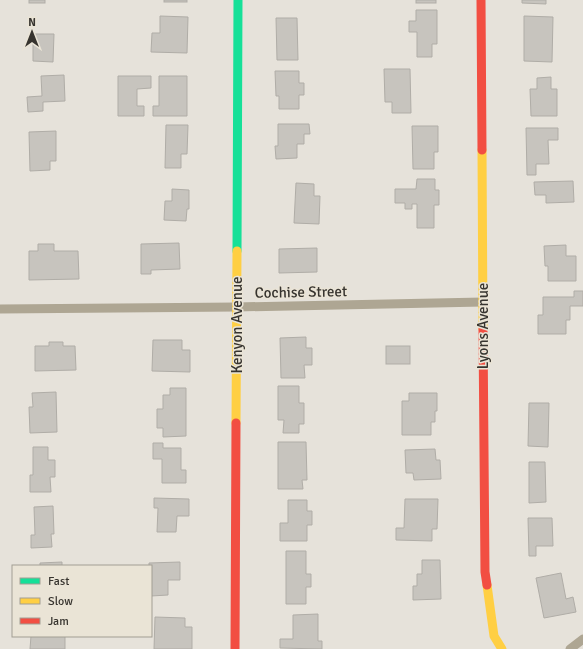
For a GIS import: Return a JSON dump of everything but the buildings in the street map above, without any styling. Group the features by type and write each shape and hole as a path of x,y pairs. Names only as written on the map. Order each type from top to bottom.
{"street":[{"name":"Kenyon Avenue","path":"235,649 238,0"},
{"name":"Lyons Avenue","path":"482,0 485,572 494,636 502,649"},
{"name":"Cochise Street","path":"0,309 237,307 483,302"},
{"path":"570,649 583,639"}],"traffic: fast":[{"path":"237,251 238,0"}],"traffic: slow":[{"path":"482,150 483,329"},
{"path":"236,423 237,251"},
{"path":"487,585 494,636 502,649"}],"traffic: jam":[{"path":"481,0 482,150"},
{"path":"483,329 485,572 487,585"},
{"path":"235,649 236,423"}]}
